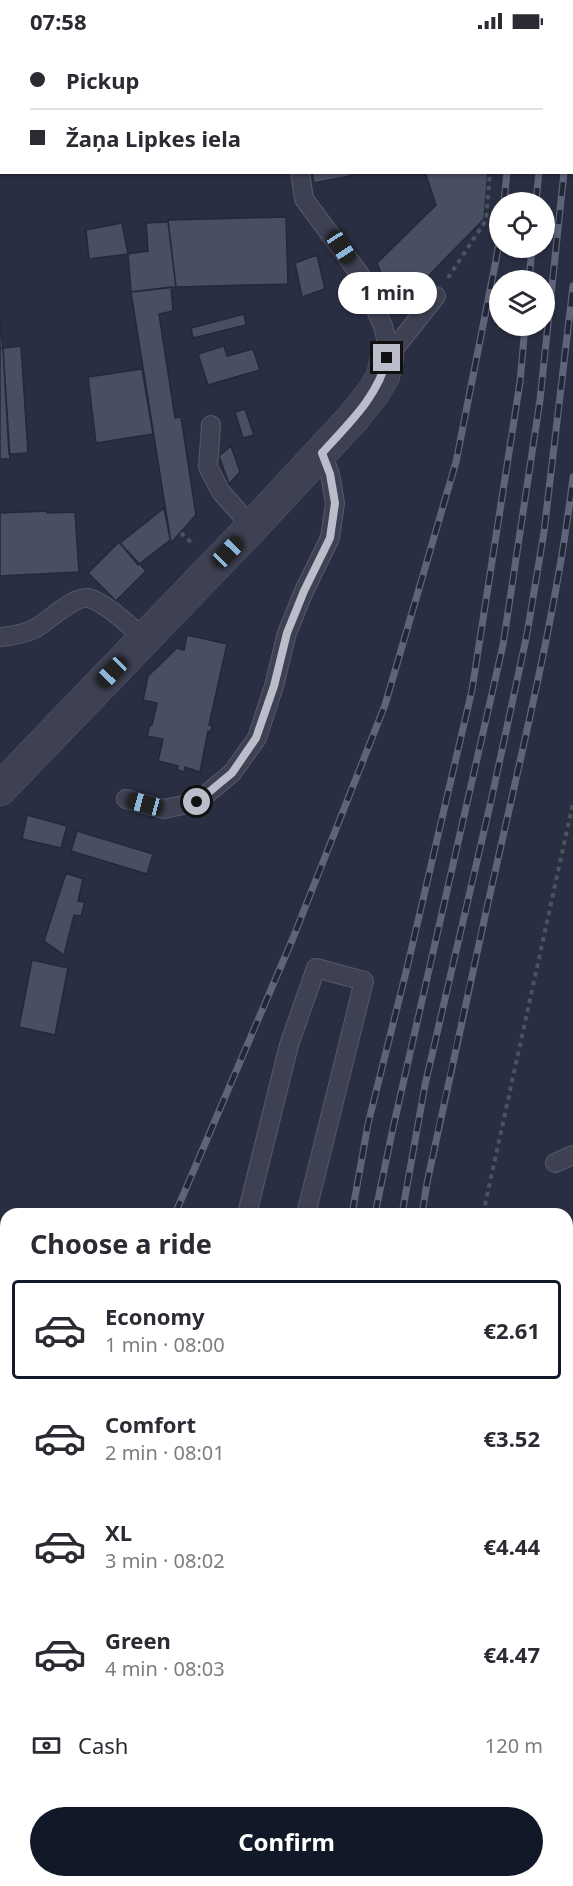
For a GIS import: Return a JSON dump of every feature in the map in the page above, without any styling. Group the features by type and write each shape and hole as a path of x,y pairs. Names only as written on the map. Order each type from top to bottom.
{"street":[{"path":"0,789 322,453 373,393 383,376 387,358"}],"lane":[{"path":"300,174 304,199 361,276 383,327 387,343 387,358"},
{"path":"387,358 436,296"},
{"path":"211,425 208,467 221,492 252,527"},
{"path":"126,799 164,809 197,802 232,773 256,738 274,686 287,633 304,591 330,538 335,503 330,474 322,453"},
{"path":"0,637 17,635 36,628 74,601 90,598 109,609 145,639"},
{"path":"248,1208 289,1045 316,968 364,981 307,1208"},
{"path":"555,1163 573,1155"}],"path":[{"path":"436,296 486,220 490,174"},
{"path":"484,1208 573,803"}],"building":[{"path":"312,174 350,174 350,176 314,183"},
{"path":"426,174 488,174 484,219 395,310 377,263 436,205"},
{"path":"286,217 288,284 176,287 168,220"},
{"path":"168,222 176,287 131,292 128,254 148,251 146,223"},
{"path":"122,223 128,254 89,259 86,230"},
{"path":"317,255 325,289 302,297 295,263"},
{"path":"171,287 173,311 159,314 175,418 181,417 196,515 171,543 131,292"},
{"path":"244,314 246,325 193,338 191,328"},
{"path":"0,319 3,348 0,348"},
{"path":"21,346 28,453 9,454 3,348"},
{"path":"224,346 227,356 253,349 260,370 208,385 198,354"},
{"path":"0,348 3,348 10,459 0,459"},
{"path":"142,369 153,434 96,443 88,377"},
{"path":"245,409 254,435 243,438 235,412"},
{"path":"231,446 240,472 229,484 219,456"},
{"path":"164,508 171,543 169,541 138,565 120,543"},
{"path":"47,511 47,513 75,512 79,572 0,576 0,513"},
{"path":"119,542 146,571 116,601 88,573"},
{"path":"187,635 227,644 209,725 212,725 211,732 208,731 200,772 185,767 184,772 177,770 178,766 158,761 163,739 147,736 157,703 143,700 148,676 177,648 184,650"},
{"path":"27,815 67,826 61,848 22,839"},
{"path":"77,831 153,854 147,874 71,851"},
{"path":"66,873 83,879 78,901 85,902 81,916 74,915 64,955 44,941"},
{"path":"32,960 68,968 55,1035 19,1027"}],"railway":[{"path":"505,192 507,174"},
{"path":"537,192 539,174"},
{"path":"376,1208 503,645 540,400 564,174"},
{"path":"178,1208 293,938 385,705 456,462 496,258"},
{"path":"530,270 531,258"},
{"path":"403,1208 425,1085 527,634 544,532 573,286"},
{"path":"353,1208 368,1124 472,690 520,382 524,336"},
{"path":"423,1208 544,653 573,477"}],"route":[{"path":"197,802 232,773 256,738 274,686 287,633 304,591 330,538 335,503 330,474 322,453 373,393 383,376 387,358"}]}
